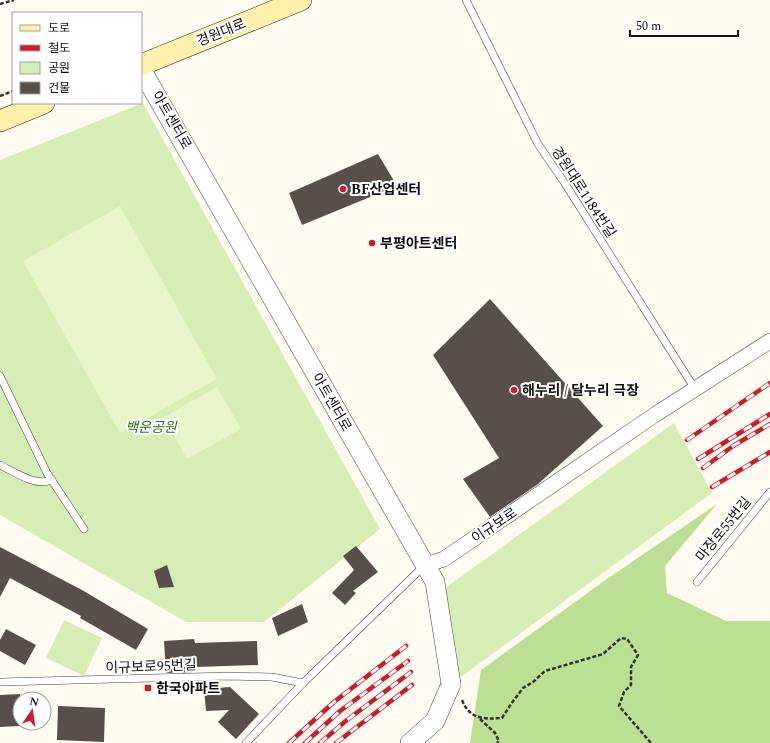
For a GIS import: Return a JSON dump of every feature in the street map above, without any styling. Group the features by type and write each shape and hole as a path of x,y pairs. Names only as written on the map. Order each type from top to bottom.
{"main road":[{"name":"경원대로","path":"142,65 301,0"},
{"path":"0,121 42,104"}],"street":[{"name":"아트센터로","path":"142,71 435,582 455,690"},
{"name":"이규보로","path":"426,565 444,559 695,389 770,341"},
{"path":"410,743 434,722 455,690"}],"lane":[{"name":"경원대로1184번길","path":"466,0 538,144 564,182 695,389"},
{"path":"0,376 52,480 84,529"},
{"path":"0,465 35,482 47,482 52,480"},
{"name":"마장로55번길","path":"697,582 770,492"},
{"name":"이규보로","path":"246,743 303,683 426,565"},
{"name":"이규보로95번길","path":"0,682 229,676 272,677 303,683"}],"path":[{"path":"0,4 14,0"},
{"path":"0,96 12,90"},
{"path":"480,719 502,718 523,688 533,682 545,671 604,654 621,638 628,639 638,654 631,667 631,685 624,692 619,706 651,743"},
{"path":"455,690 465,709 480,719 495,734 499,741 497,743"}],"green space":[{"name":"백운공원","path":"142,103 380,529 264,622 186,622 0,515 0,160"},
{"path":"120,206 217,379 120,433 23,261"},
{"path":"217,387 241,429 187,459 164,417"},
{"path":"674,423 712,493 458,679 445,588"},
{"path":"717,504 665,566 667,593 726,621 770,621 770,743 470,743 481,670 604,581"},
{"path":"64,620 102,638 84,676 46,658"}],"building":[{"name":"BF산업센터","path":"378,154 397,186 302,225 289,193"},
{"name":"해누리 / 달누리 극장","path":"490,299 603,426 538,484 490,517 463,479 499,458 433,355"},
{"path":"356,546 378,572 353,591 356,593 345,605 332,593 354,570 343,556"},
{"path":"0,547 82,590 148,629 136,650 80,618 81,616 10,578 0,597"},
{"path":"167,565 174,587 159,588 154,571"},
{"path":"302,604 308,622 278,636 272,618"},
{"path":"6,629 36,645 25,665 0,651 0,640"},
{"path":"194,639 195,643 257,641 258,665 196,667 197,672 166,673 164,641"},
{"path":"230,687 259,714 236,739 218,722 229,710 206,711 204,689"},
{"path":"12,694 12,726 0,727 0,695"},
{"path":"58,706 105,708 104,742 57,740"}],"railway":[{"path":"687,440 770,383"},
{"path":"698,459 770,414"},
{"path":"703,468 733,446 770,424"},
{"path":"712,487 770,452"},
{"path":"289,743 334,702 406,646"},
{"path":"305,743 340,711 408,661"},
{"path":"320,743 347,720 411,672"},
{"path":"336,743 412,685"}],"place":[{"name":"BF산업센터","path":"343,189"},
{"name":"부평아트센터","path":"372,243"},
{"name":"해누리 / 달누리 극장","path":"514,390"},
{"name":"한국아파트","path":"148,688"}]}
